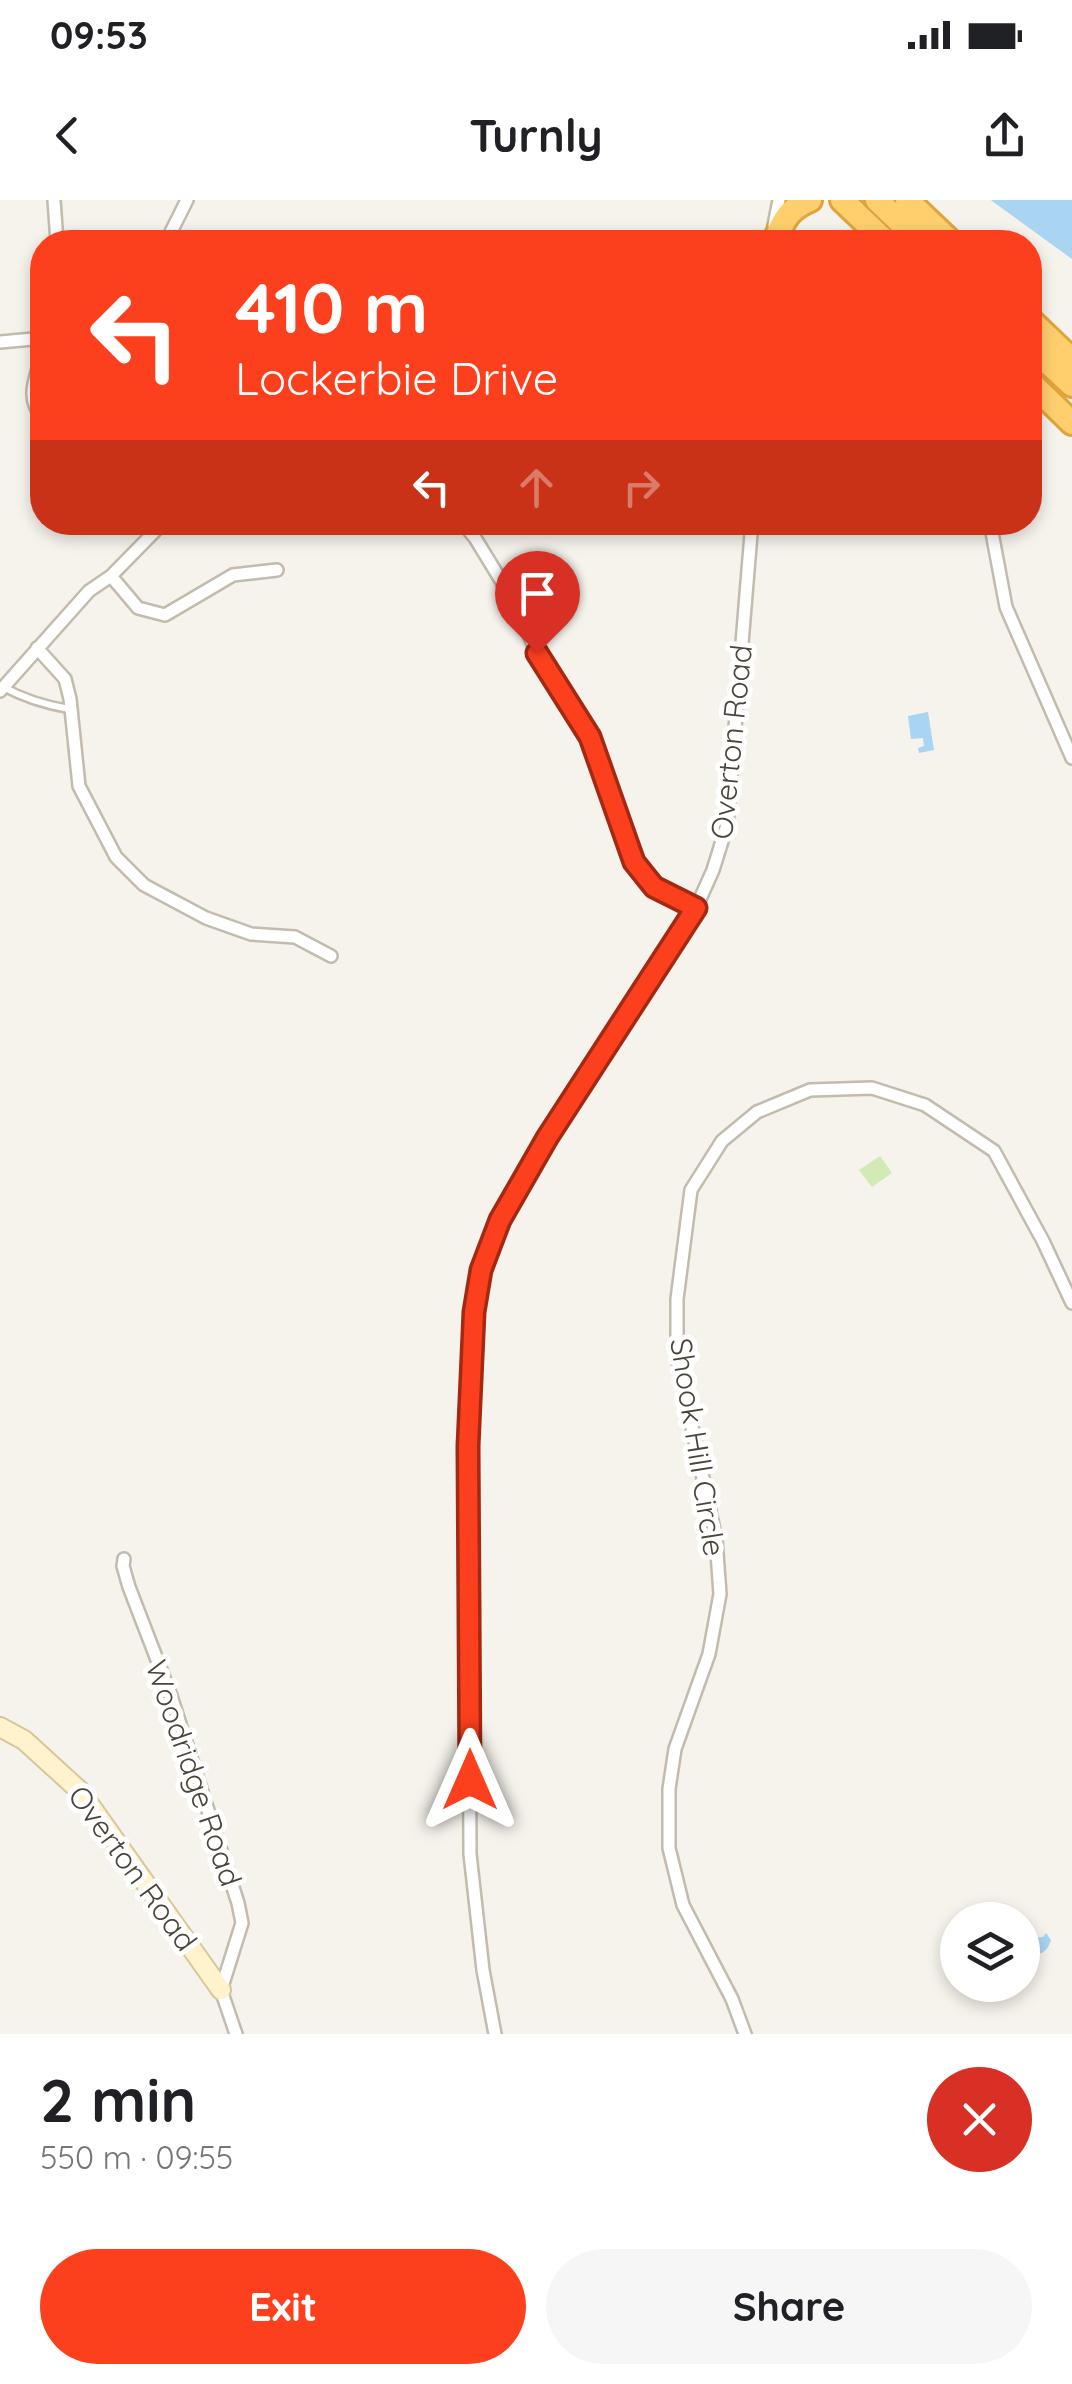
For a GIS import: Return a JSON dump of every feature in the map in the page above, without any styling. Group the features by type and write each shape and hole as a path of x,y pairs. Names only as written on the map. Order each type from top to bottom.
{"highway":[{"path":"779,230 794,207 810,200"},
{"path":"908,200 938,230"},
{"path":"840,201 873,230"},
{"path":"879,201 909,230"},
{"path":"1042,331 1072,360"},
{"path":"1042,357 1072,385"},
{"path":"1042,394 1072,423"}],"street":[{"path":"54,200 56,230"},
{"path":"172,230 187,200"},
{"path":"0,342 30,339"},
{"path":"1,688 89,592 111,576 151,535"},
{"path":"473,535 513,600 537,653 590,737 634,862 654,887 696,908"},
{"name":"Overton Road","path":"495,2034 483,1970 470,1854 468,1446 478,1284 500,1220 526,1174 696,908 713,870 727,825 751,535"},
{"path":"992,535 1006,607 1072,758"},
{"path":"111,576 138,608 165,615 233,575 277,570"},
{"path":"37,648 66,679 79,786 116,857 144,885 206,918 251,934 295,936 331,956"},
{"name":"Shook Hill Circle","path":"745,2034 732,1999 684,1905 669,1848 674,1749 708,1654 720,1594 716,1540 677,1356 677,1299 692,1190 722,1141 757,1112 810,1090 872,1088 925,1105 994,1150 1072,1303"},
{"name":"Woodridge Road","path":"124,1558 129,1588 171,1696 238,1903 242,1923 222,1990"},
{"name":"Overton Road","path":"0,1726 24,1740 80,1791 222,1990 236,2034"}],"lane":[{"path":"1,688 71,710"}],"green space":[{"path":"880,1156 892,1173 872,1187 859,1170"}],"water":[{"path":"1072,200 1072,259 1042,237 1042,230 1032,230 992,201"},
{"path":"928,712 934,750 919,753 918,748 924,746 923,738 911,739 908,716"},
{"path":"1046,1933 1051,1940 1040,1953 1040,1937"}],"route":[{"path":"470,1780 468,1446 474,1312 481,1270 500,1220 547,1138 696,908 654,887 634,862 590,737 537,653"}]}
